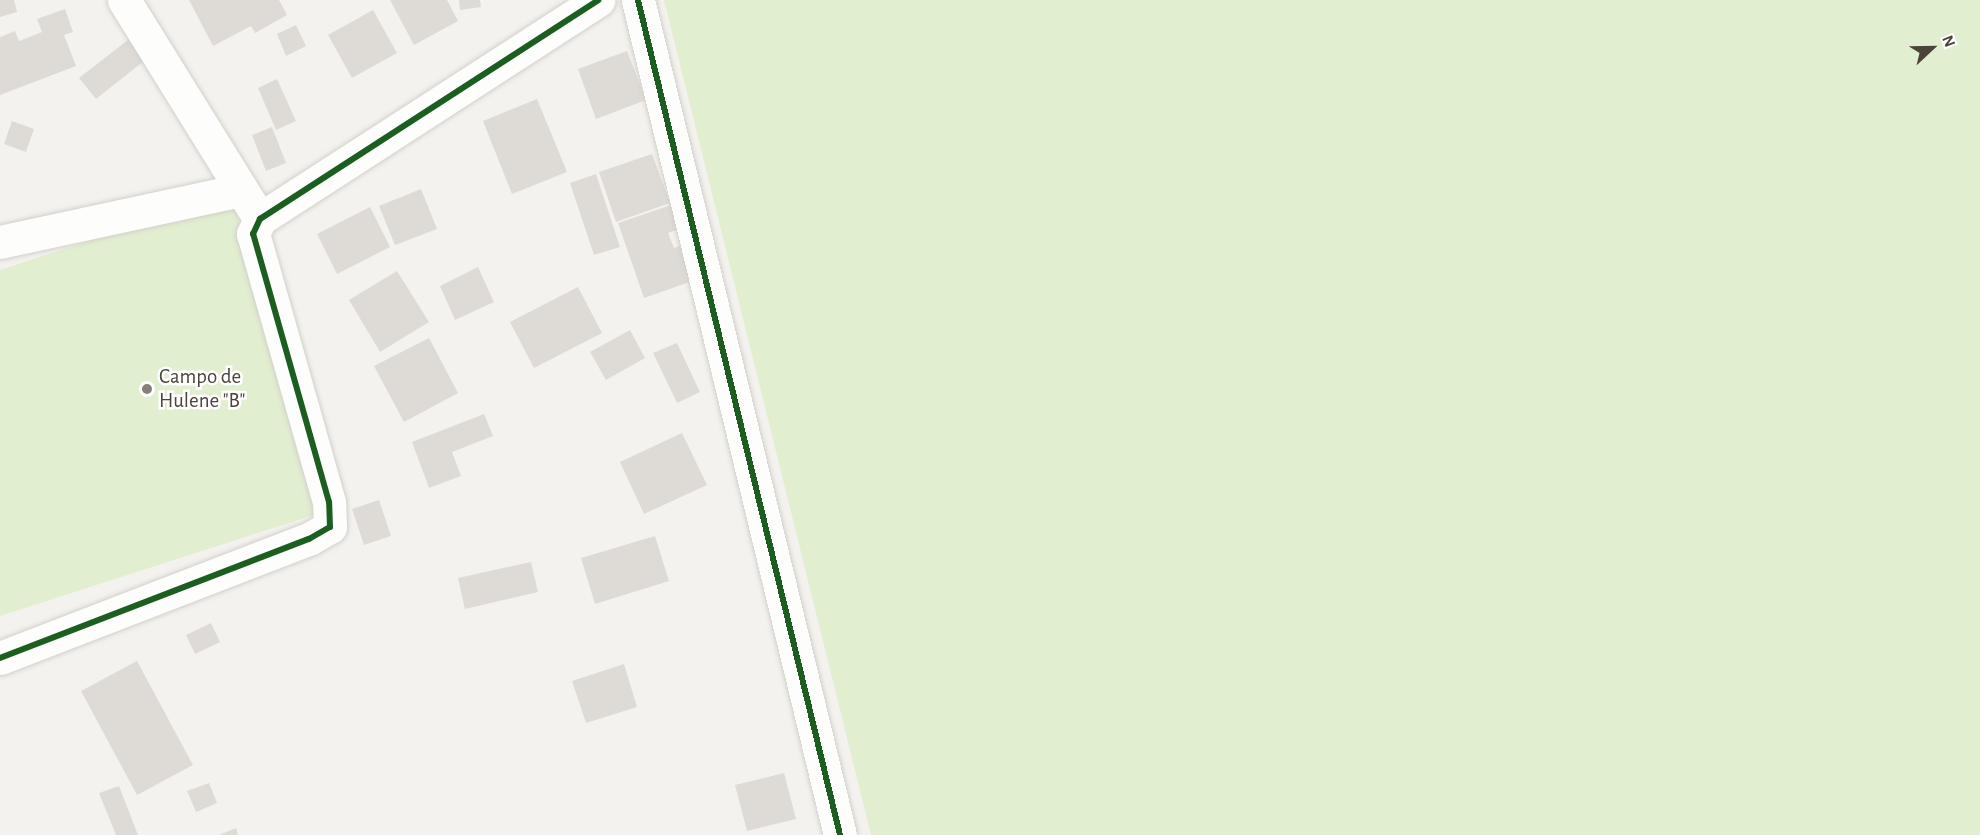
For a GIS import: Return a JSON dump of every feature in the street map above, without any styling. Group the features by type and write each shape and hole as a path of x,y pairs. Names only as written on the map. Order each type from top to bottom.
{"street":[{"path":"124,0 260,219"},
{"path":"0,658 309,539 330,526 329,502 254,234 260,219 598,0"},
{"path":"638,0 840,835"},
{"path":"0,242 241,189"}],"green space":[{"path":"664,0 1980,0 1980,835 871,835"},
{"name":"Campo de Hulene \"B\"","path":"230,195 332,509 0,616 0,270"}],"building":[{"path":"0,0 14,0 17,12 0,17"},
{"path":"189,0 279,0 287,15 255,33 251,26 213,46"},
{"path":"390,0 447,0 458,21 414,45"},
{"path":"459,0 480,0 481,7 460,10"},
{"path":"65,9 73,32 64,35 76,66 0,95 0,37 15,31 19,41 42,32 37,19"},
{"path":"373,10 397,53 352,78 328,35"},
{"path":"296,25 306,46 286,56 277,34"},
{"path":"133,36 149,57 96,99 79,78"},
{"path":"627,51 646,100 596,119 578,69"},
{"path":"277,79 296,121 276,130 258,88"},
{"path":"537,99 567,172 512,194 483,121"},
{"path":"12,121 34,129 26,152 4,144"},
{"path":"272,127 286,163 266,171 252,135"},
{"path":"652,154 670,203 616,222 599,172"},
{"path":"596,174 620,247 594,255 570,183"},
{"path":"421,189 437,229 395,245 379,206"},
{"path":"683,201 691,225 668,233 674,248 686,244 698,279 644,298 618,223"},
{"path":"370,207 390,247 337,274 317,234"},
{"path":"478,267 494,302 455,320 440,286"},
{"path":"397,271 429,322 380,352 349,300"},
{"path":"578,287 602,333 534,368 510,322"},
{"path":"630,330 645,358 606,380 590,352"},
{"path":"429,338 458,393 404,422 374,366"},
{"path":"677,343 700,392 677,403 653,353"},
{"path":"484,414 493,436 452,452 461,476 429,488 412,442"},
{"path":"682,433 707,485 644,514 620,462"},
{"path":"379,500 391,536 364,545 352,509"},
{"path":"655,536 669,581 595,604 581,558"},
{"path":"531,562 538,592 465,609 458,578"},
{"path":"211,623 220,642 195,654 186,635"},
{"path":"137,661 193,765 137,795 81,691"},
{"path":"624,664 637,707 586,723 572,681"},
{"path":"784,773 796,819 747,831 735,785"},
{"path":"209,783 217,803 196,812 187,791"},
{"path":"119,786 138,835 116,835 99,793"},
{"path":"236,828 238,835 219,835"}],"cycle path":[{"path":"0,658 309,539 330,527 329,502 253,234 260,219 598,0"},
{"path":"638,0 840,835"}],"place":[{"name":"Campo de Hulene \"B\"","path":"147,389"}]}
